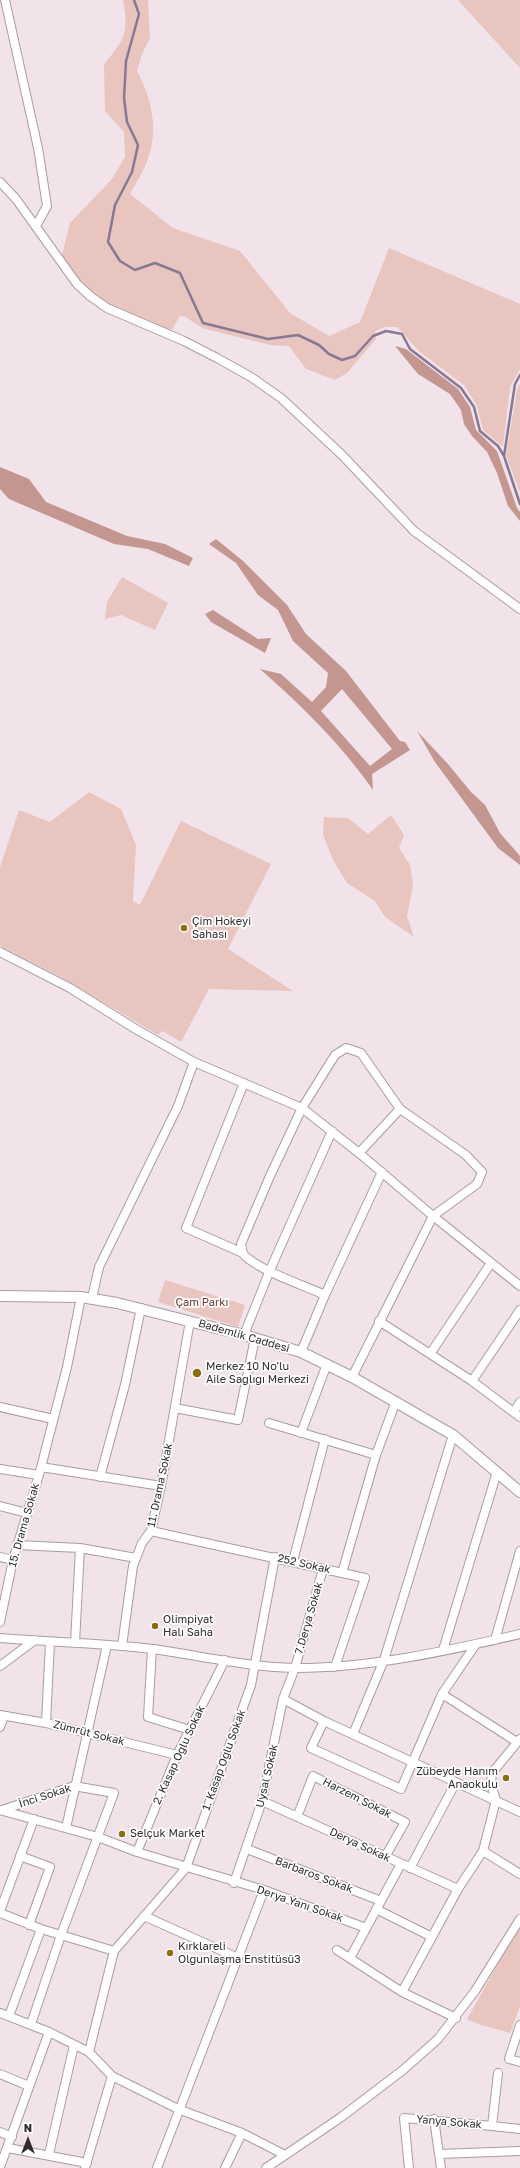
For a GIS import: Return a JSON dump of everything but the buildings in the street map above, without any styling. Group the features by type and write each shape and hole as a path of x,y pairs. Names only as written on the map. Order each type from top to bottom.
{"street":[{"path":"5,0 38,148 47,206 36,226"},
{"path":"0,182 16,199 77,284 90,296 107,308 184,341 252,377 275,394 342,455 414,531 520,609"},
{"path":"0,952 70,988 134,1028 194,1062 302,1108 520,1286"},
{"path":"243,1253 242,1240 302,1108 335,1055 346,1048 361,1053 400,1109 466,1155 482,1172 478,1184 433,1216 352,1377"},
{"name":"15. Drama Sokak","path":"0,1622 12,1560 40,1471 87,1297 99,1267 178,1106 194,1062"},
{"path":"244,1083 186,1228 243,1253 270,1270 325,1295"},
{"path":"359,1153 400,1109"},
{"path":"244,1335 270,1270 332,1131"},
{"path":"301,1352 325,1295 382,1172"},
{"path":"430,1354 491,1263"},
{"name":"Bademlik Caddesi","path":"0,1296 87,1297 141,1308 255,1338 301,1352 352,1377 453,1434 520,1491"},
{"path":"100,1477 125,1386 141,1308"},
{"path":"472,1381 520,1310"},
{"name":"11. Drama Sokak","path":"122,1646 133,1566 142,1543 151,1531 161,1486 190,1321"},
{"path":"379,1321 472,1381 517,1414 520,1402"},
{"path":"175,1408 238,1420 255,1338"},
{"path":"301,1433 327,1364"},
{"path":"342,1572 376,1455 396,1401"},
{"path":"0,1406 53,1419"},
{"path":"269,1423 376,1455"},
{"path":"353,1734 384,1660 453,1434"},
{"path":"293,1561 325,1439"},
{"path":"0,1468 100,1477 161,1486"},
{"path":"443,1650 497,1472"},
{"path":"0,1506 27,1513"},
{"name":"252 Sokak","path":"151,1531 275,1557 365,1578 335,1667"},
{"path":"17,1544 80,1548 136,1558"},
{"path":"75,1643 80,1548"},
{"path":"495,1640 520,1551"},
{"path":"0,1557 12,1560"},
{"name":"1. Kasap Oğlu Sokak","path":"114,1951 186,1868 251,1685 275,1557"},
{"name":"7.Derya Sokak","path":"294,1668 323,1569"},
{"path":"0,1638 152,1649 255,1665 294,1668 335,1667 384,1660 476,1644 520,1634"},
{"path":"0,1666 35,1640"},
{"path":"46,1723 50,1642"},
{"path":"324,1721 311,1748 401,1789 442,1694 476,1644"},
{"path":"66,1828 74,1786 88,1733 107,1645"},
{"path":"152,1649 148,1717 190,1730"},
{"name":"2. Kasap Oğlu Sokak","path":"137,1852 177,1756 225,1660"},
{"name":"Uysal Sokak","path":"234,1883 247,1849 262,1800 283,1700 294,1668"},
{"path":"402,1992 458,1889 483,1851 496,1800 491,1784 492,1773 519,1741 442,1694"},
{"path":"283,1700 324,1721 520,1812"},
{"path":"0,1727 2,1716"},
{"name":"Zümrüt Sokak","path":"2,1716 46,1723 177,1756"},
{"name":"Harzem Sokak","path":"297,1817 313,1776 405,1822 385,1856"},
{"path":"410,1868 456,1782"},
{"name":"İnci Sokak","path":"0,1810 74,1786 114,1793 98,1837"},
{"name":"Derya Sokak","path":"262,1800 458,1889"},
{"name":"Derya Yanı Sokak","path":"0,1810 98,1837 186,1868 234,1883 264,1890 366,1928"},
{"path":"34,1819 0,1912 28,1925 114,1951 90,2052"},
{"path":"31,2024 61,1935 98,1837"},
{"name":"Barbaros Sokak","path":"247,1849 381,1901"},
{"path":"483,1851 520,1874"},
{"path":"20,1856 50,1867 28,1925"},
{"path":"350,1958 401,1864"},
{"path":"157,2168 178,2109 264,1890"},
{"path":"376,1910 432,1937"},
{"path":"144,1916 238,1958"},
{"path":"266,2168 340,2118 403,2070 438,2040 475,1991 520,1919"},
{"path":"9,2016 41,1929"},
{"path":"337,1950 402,1992 456,2018"},
{"path":"0,2013 31,2024 90,2052 112,2076 178,2109 242,2133 285,2155"},
{"path":"520,2025 509,2059 520,2062"},
{"path":"0,2167 49,2032"},
{"path":"50,2154 74,2045"},
{"name":"Yanya Sokak","path":"409,2168 404,2118 434,2119 492,2126 498,2073"},
{"path":"0,2074 29,2086"},
{"path":"8,2148 50,2154 86,2166 112,2076"},
{"path":"434,2119 441,2168"},
{"path":"492,2126 520,2129"},
{"path":"0,2132 12,2137"},
{"path":"225,2168 242,2133"},
{"path":"439,2154 520,2150"}],"green space":[{"path":"123,0 148,0 150,38 142,54 137,71 150,102 153,136 146,163 130,194 173,228 240,251 290,313 329,336 360,322 389,248 520,304 520,369 510,387 503,447 483,430 477,406 464,385 420,352 397,327 386,327 375,331 376,339 347,373 335,380 306,369 289,346 270,345 202,328 184,316 180,316 171,331 130,316 110,306 92,294 84,285 62,255 70,223 112,179 125,157 124,132 105,111 104,64 117,48 124,35 126,20"},
{"path":"458,0 520,0 520,68"},
{"path":"520,383 520,493 506,455 517,390"},
{"path":"122,577 168,603 155,630 121,615 105,619 107,602"},
{"path":"89,792 121,809 136,845 133,901 140,905 181,821 271,864 228,949 293,991 209,989 181,1042 163,1031 158,1035 59,976 0,946 0,867 19,810 50,822"},
{"path":"391,815 404,835 399,848 410,865 413,885 407,916 414,937 385,917 375,901 347,883 333,860 323,835 324,817 348,818 368,834"},
{"name":"Çam Parkı","path":"165,1280 245,1305 238,1327 158,1302"},
{"path":"520,1925 520,2006 510,2033 478,2024 467,2019"}],"shaded area":[{"path":"395,346 406,349 458,389 470,407 476,430 497,451 517,508 520,512 520,521 508,506 497,473 487,452 472,436 464,424 461,410 450,394 418,374"},
{"path":"0,467 29,479 46,502 127,536 165,544 193,558 189,566 148,549 114,544 9,499 0,489"},
{"path":"216,539 243,561 287,605 306,634 346,671 400,741 405,742 410,750 372,774 373,790 348,757 320,726 260,669 281,674 312,702 326,687 328,673 293,641 278,610 258,595 236,563 209,544","holes":["342,689 392,749 370,766 321,711"]},
{"path":"213,610 258,639 271,638 265,653 211,622 205,614"},
{"path":"417,731 448,764 471,792 485,805 500,833 520,856 520,865 498,848 435,762"}],"waterway":[{"path":"134,0 139,14 126,61 124,98 127,122 138,145 132,172 115,205 108,242 120,261 135,270 155,263 180,273 203,323 268,339 298,335 319,345 329,354 342,360 355,356 373,336 386,331 402,334 410,349 461,388 474,407 480,431 498,446 504,456 520,504"},
{"path":"504,456 515,384 520,375"}],"place":[{"name":"Çim Hokeyi Sahası","path":"184,928"},
{"name":"Merkez 10 No'lu Aile Sağlığı Merkezi","path":"197,1373"},
{"name":"Olimpiyat Halı Saha","path":"155,1626"},
{"name":"Zübeyde Hanım Anaokulu","path":"506,1778"},
{"name":"Selçuk Market","path":"122,1834"},
{"name":"Kırklareli Olgunlaşma Enstitüsü3","path":"170,1953"}]}
